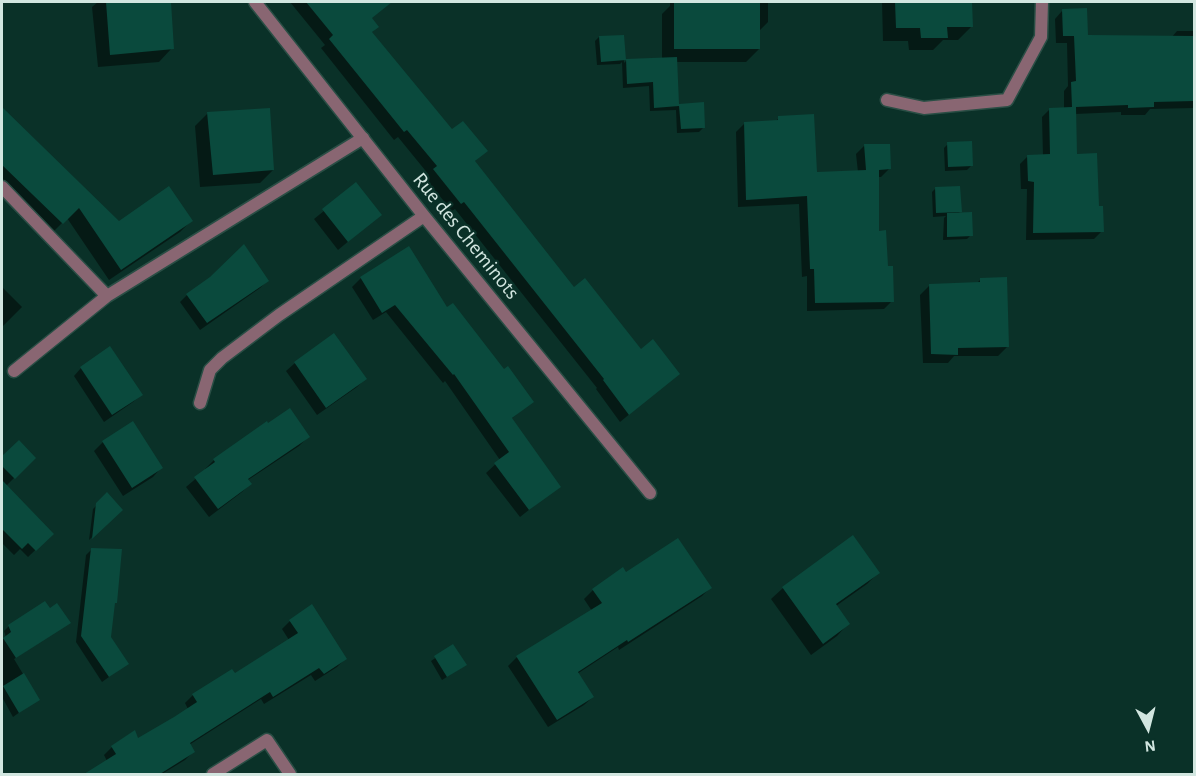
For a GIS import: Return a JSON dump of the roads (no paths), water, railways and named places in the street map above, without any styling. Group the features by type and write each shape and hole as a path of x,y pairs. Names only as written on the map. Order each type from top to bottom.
{"street":[{"name":"Rue des Cheminots","path":"255,2 424,216 650,493"},
{"path":"887,100 924,108 1007,100 1041,37 1042,2"},
{"path":"14,371 107,296 363,138"},
{"path":"2,187 107,296"},
{"path":"200,404 210,370 222,358 279,315 424,216"},
{"path":"213,774 267,740 290,774"}]}
